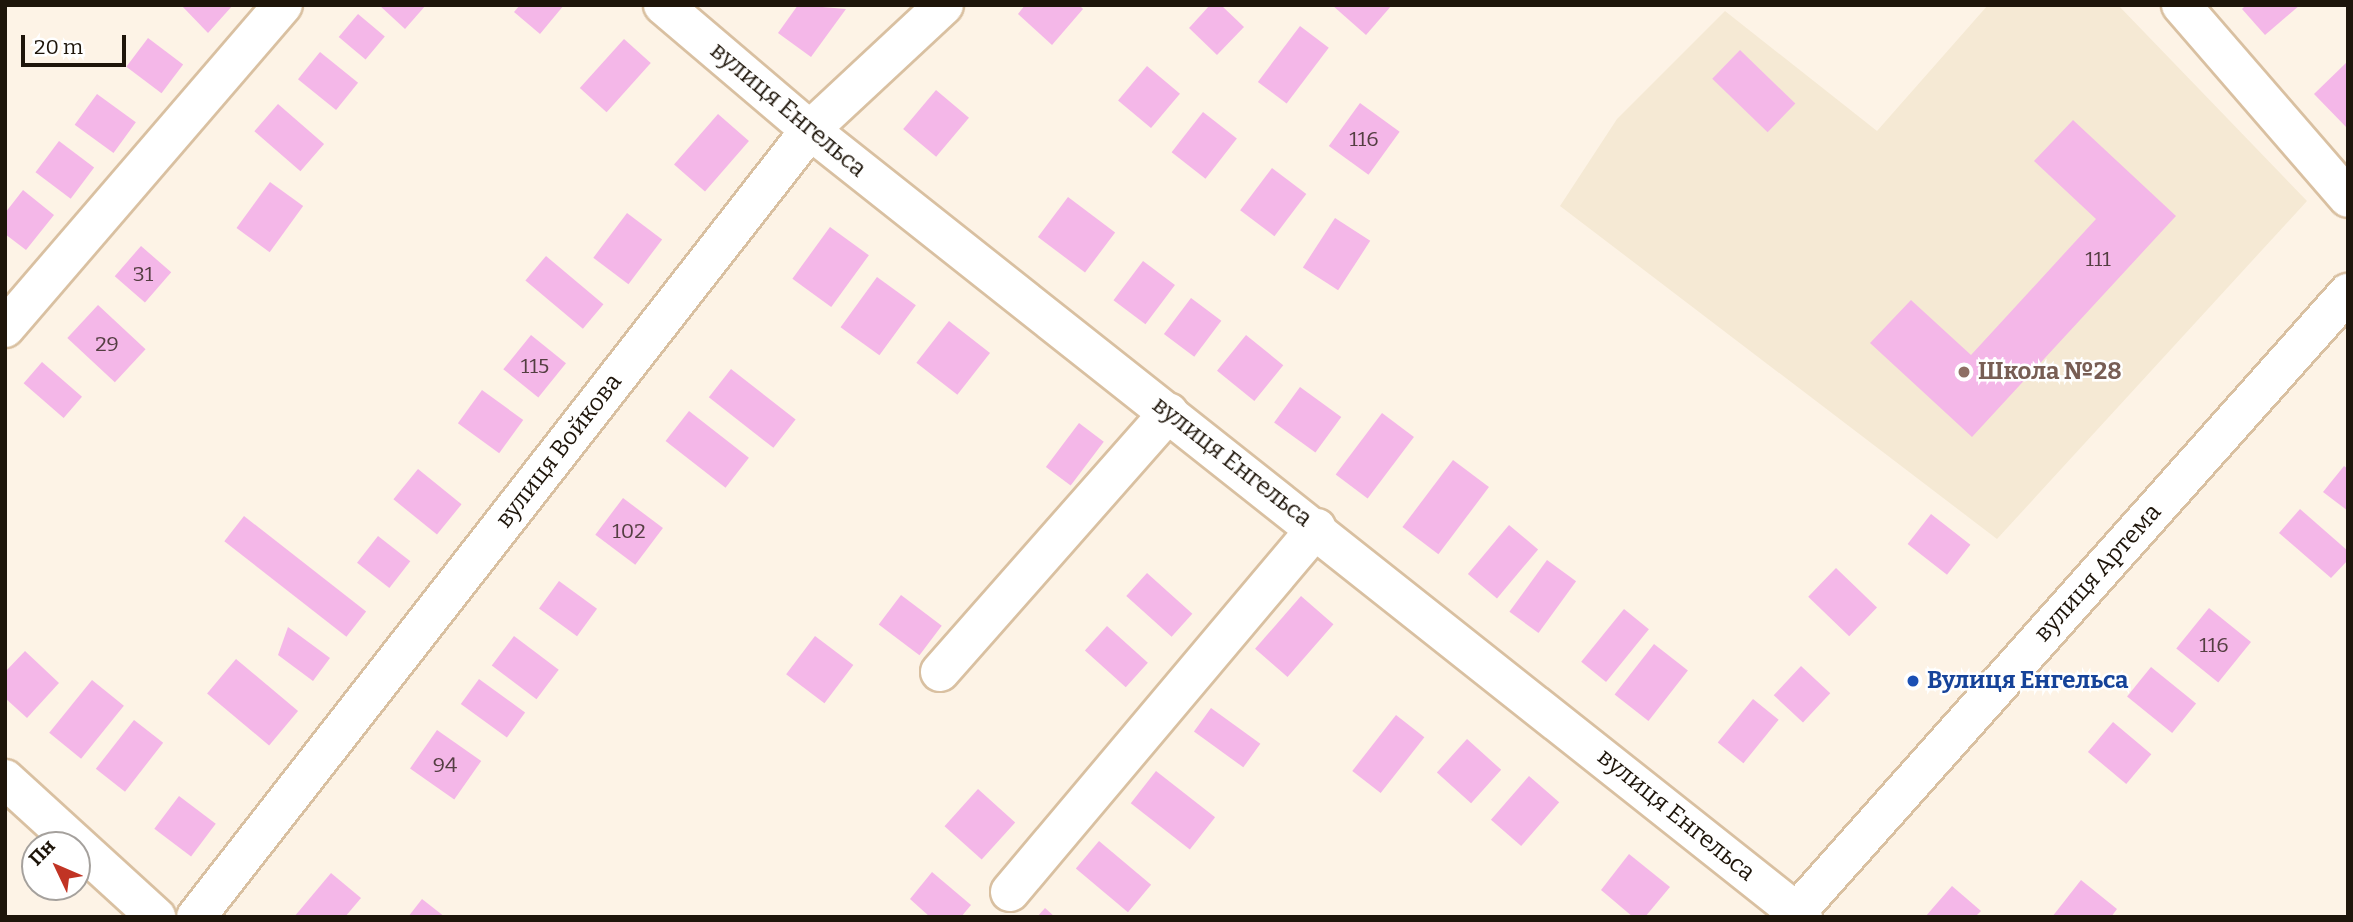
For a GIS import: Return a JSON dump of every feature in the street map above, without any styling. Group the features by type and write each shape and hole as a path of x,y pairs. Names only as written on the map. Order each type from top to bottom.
{"street":[{"path":"5,328 283,5"},
{"name":"вулиця Енгельса","path":"663,5 810,130 1316,528 1797,915"},
{"name":"вулиця Войкова","path":"196,917 810,130 944,5"},
{"path":"2181,5 2348,198"},
{"name":"вулиця Артема","path":"1797,915 2348,293"},
{"path":"940,672 1169,412"},
{"path":"1010,892 1316,528"},
{"path":"5,779 156,917"}],"shaded area":[{"name":"Школа №28","path":"1988,5 2118,5 2307,201 1997,539 1560,206 1617,119 1725,11 1877,131"}],"building":[{"path":"181,5 233,5 208,33"},
{"path":"379,5 426,5 405,29"},
{"path":"520,5 564,5 540,34 514,12"},
{"path":"798,5 846,9 811,57 778,33"},
{"path":"1025,5 1079,5 1083,9 1052,45 1018,14"},
{"path":"1210,5 1221,5 1244,27 1217,55 1189,28"},
{"path":"1332,5 1392,5 1366,35"},
{"path":"2246,5 2300,5 2265,35 2242,9"},
{"path":"358,14 385,36 366,59 339,37"},
{"path":"1300,26 1329,48 1287,104 1258,82"},
{"path":"148,38 183,64 161,93 126,67"},
{"path":"624,39 651,63 607,112 580,88"},
{"path":"1740,50 1795,103 1768,132 1712,79"},
{"path":"320,52 358,83 336,110 298,79"},
{"path":"2348,61 2348,129 2314,94"},
{"path":"1147,66 1180,94 1151,128 1118,100"},
{"path":"936,90 969,118 936,157 903,129"},
{"path":"97,94 136,122 113,153 75,125"},
{"path":"1360,103 1400,132 1368,175 1329,146"},
{"path":"278,104 324,144 300,171 254,131"},
{"path":"1203,112 1237,138 1205,179 1172,152"},
{"path":"718,114 749,141 705,191 674,165"},
{"path":"2073,120 2176,216 1972,437 1870,343 1911,300 1971,355 2096,219 2034,161"},
{"path":"59,141 94,167 71,199 36,172"},
{"path":"1272,168 1306,194 1274,236 1240,210"},
{"path":"270,182 303,206 270,252 236,228"},
{"path":"23,190 54,215 26,250 5,234 5,213"},
{"path":"1068,197 1115,233 1085,272 1038,237"},
{"path":"627,213 662,239 628,284 593,258"},
{"path":"1335,218 1370,241 1338,290 1303,267"},
{"path":"830,227 869,255 831,307 792,279"},
{"path":"141,246 171,272 145,302 115,276"},
{"path":"546,256 603,304 583,329 525,281"},
{"path":"1143,261 1175,285 1145,324 1114,300"},
{"path":"877,277 916,305 879,355 841,327"},
{"path":"1191,298 1221,321 1194,357 1164,334"},
{"path":"98,305 146,349 115,382 67,338"},
{"path":"949,321 990,353 957,395 916,363"},
{"path":"531,335 566,363 538,398 503,369"},
{"path":"1246,335 1283,365 1254,401 1217,371"},
{"path":"42,362 82,397 64,418 24,383"},
{"path":"731,369 796,419 773,448 709,397"},
{"path":"1300,387 1341,417 1315,453 1274,423"},
{"path":"482,390 523,420 499,453 458,423"},
{"path":"689,411 749,458 725,488 666,441"},
{"path":"1382,413 1414,437 1368,499 1336,474"},
{"path":"1079,423 1104,442 1071,486 1046,467"},
{"path":"1453,460 1489,487 1438,554 1402,527"},
{"path":"2344,466 2348,469 2348,511 2323,492"},
{"path":"418,469 462,504 437,535 393,499"},
{"path":"623,498 663,528 635,565 595,535"},
{"path":"2300,509 2348,551 2348,560 2331,578 2279,533"},
{"path":"1931,514 1970,545 1947,575 1908,544"},
{"path":"244,516 366,611 346,637 224,541"},
{"path":"1509,525 1538,549 1497,598 1468,574"},
{"path":"378,536 410,561 389,588 357,563"},
{"path":"1547,560 1576,581 1539,633 1509,612"},
{"path":"1836,568 1877,608 1849,636 1808,597"},
{"path":"1147,573 1192,614 1172,637 1126,596"},
{"path":"559,581 597,609 577,636 539,609"},
{"path":"901,595 942,626 919,655 879,625"},
{"path":"1301,596 1333,624 1288,677 1255,649"},
{"path":"2209,608 2251,642 2218,682 2176,648"},
{"path":"1624,609 1649,629 1606,682 1581,662"},
{"path":"1107,626 1148,663 1126,687 1085,651"},
{"path":"288,627 330,658 313,681 278,655"},
{"path":"514,636 559,670 536,699 492,666"},
{"path":"815,636 853,665 824,703 786,674"},
{"path":"1654,644 1688,670 1648,721 1615,694"},
{"path":"25,651 59,683 27,718 5,698 5,672"},
{"path":"236,659 298,711 269,746 207,693"},
{"path":"1801,666 1830,693 1803,723 1774,695"},
{"path":"2151,667 2196,704 2172,733 2127,697"},
{"path":"479,679 525,713 507,738 461,704"},
{"path":"92,680 124,706 81,759 49,733"},
{"path":"1753,699 1779,720 1743,763 1718,743"},
{"path":"1211,708 1260,744 1243,767 1194,731"},
{"path":"1396,715 1424,737 1381,793 1352,771"},
{"path":"134,720 163,743 125,792 96,769"},
{"path":"2113,722 2151,754 2126,784 2088,752"},
{"path":"437,730 481,761 454,799 410,769"},
{"path":"1467,739 1501,770 1471,803 1437,772"},
{"path":"1156,771 1215,817 1190,849 1131,803"},
{"path":"1529,776 1559,802 1521,846 1491,820"},
{"path":"978,789 1015,822 982,860 945,826"},
{"path":"179,796 216,824 191,856 154,829"},
{"path":"1099,841 1151,885 1128,912 1076,869"},
{"path":"1629,854 1670,887 1645,917 1633,917 1601,890"},
{"path":"932,872 971,905 961,917 930,917 910,899"},
{"path":"331,873 361,898 345,917 294,917"},
{"path":"2081,880 2117,909 2111,917 2052,917"},
{"path":"1952,886 1981,911 1975,917 1925,917"},
{"path":"422,899 445,917 408,917"},
{"path":"1045,908 1055,917 1037,917"}],"place":[{"name":"Школа №28","path":"1964,372"},
{"name":"Вулиця Енгельса","path":"1913,681"}]}
